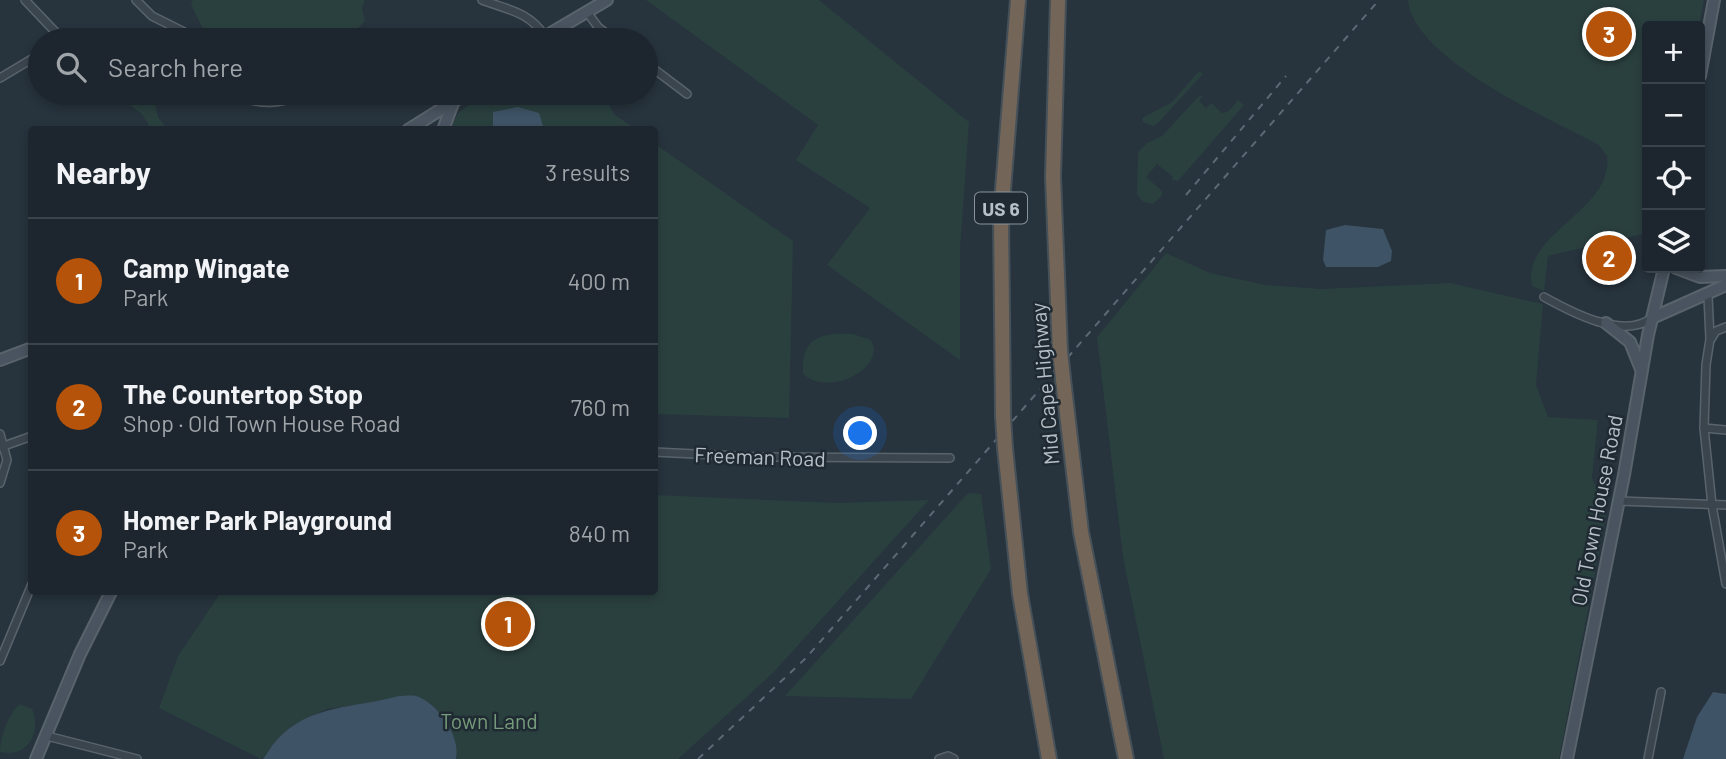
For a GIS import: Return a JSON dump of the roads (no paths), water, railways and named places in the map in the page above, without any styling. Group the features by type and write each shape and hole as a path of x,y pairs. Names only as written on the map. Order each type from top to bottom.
{"highway":[{"name":"Mid Cape Highway","path":"1018,0 1001,215 1003,416 1020,594 1049,759"},
{"name":"Mid Cape Highway","path":"1058,0 1054,215 1060,351 1081,532 1126,759"},
{"path":"1055,62 1067,0"}],"main road":[{"path":"559,28 607,0"},
{"path":"1705,49 1714,0"},
{"path":"415,126 450,105"},
{"path":"444,126 452,105"},
{"name":"Old Town House Road","path":"1567,759 1663,273"},
{"path":"1689,273 1700,277 1726,276"},
{"path":"1652,318 1708,296 1726,285"},
{"path":"1606,323 1630,342 1642,370"},
{"path":"0,358 28,349"},
{"path":"36,759 80,654 110,595"}],"street":[{"path":"25,0 49,28"},
{"path":"136,0 152,16 176,28"},
{"path":"482,0 523,13 538,28"},
{"path":"587,12 599,28"},
{"path":"0,78 28,61"},
{"path":"658,72 687,93"},
{"path":"1708,296 1710,339 1704,428 1712,505 1725,581"},
{"path":"1544,297 1606,323 1631,326 1652,318"},
{"path":"1710,339 1716,331 1726,327"},
{"path":"1704,428 1726,430"},
{"path":"0,434 8,460 0,483"},
{"path":"2,446 28,437"},
{"name":"Freeman Road","path":"658,452 757,457 950,458"},
{"path":"1619,501 1726,505"},
{"path":"0,660 28,594"},
{"path":"1648,759 1661,692"},
{"path":"47,736 137,759"},
{"path":"939,759 948,756 954,759"}],"water":[{"path":"518,107 539,113 543,126 493,126 493,112"},
{"path":"1345,225 1383,229 1392,251 1391,261 1378,267 1326,267 1323,260 1326,230"},
{"path":"1713,692 1726,694 1726,759 1683,759 1697,717"},
{"path":"399,696 416,696 440,713 455,741 456,759 263,759 276,741 303,720 333,709"}],"railway":[{"path":"698,759 806,658 1379,0"},
{"path":"1186,195 1286,76"}],"place":[{"name":"Homer Park Playground","path":"1609,34"},
{"name":"The Countertop Stop","path":"1609,258"},
{"name":"Camp Wingate","path":"508,624"}],"park label":[{"name":"Town Land","path":"489,720"}]}
